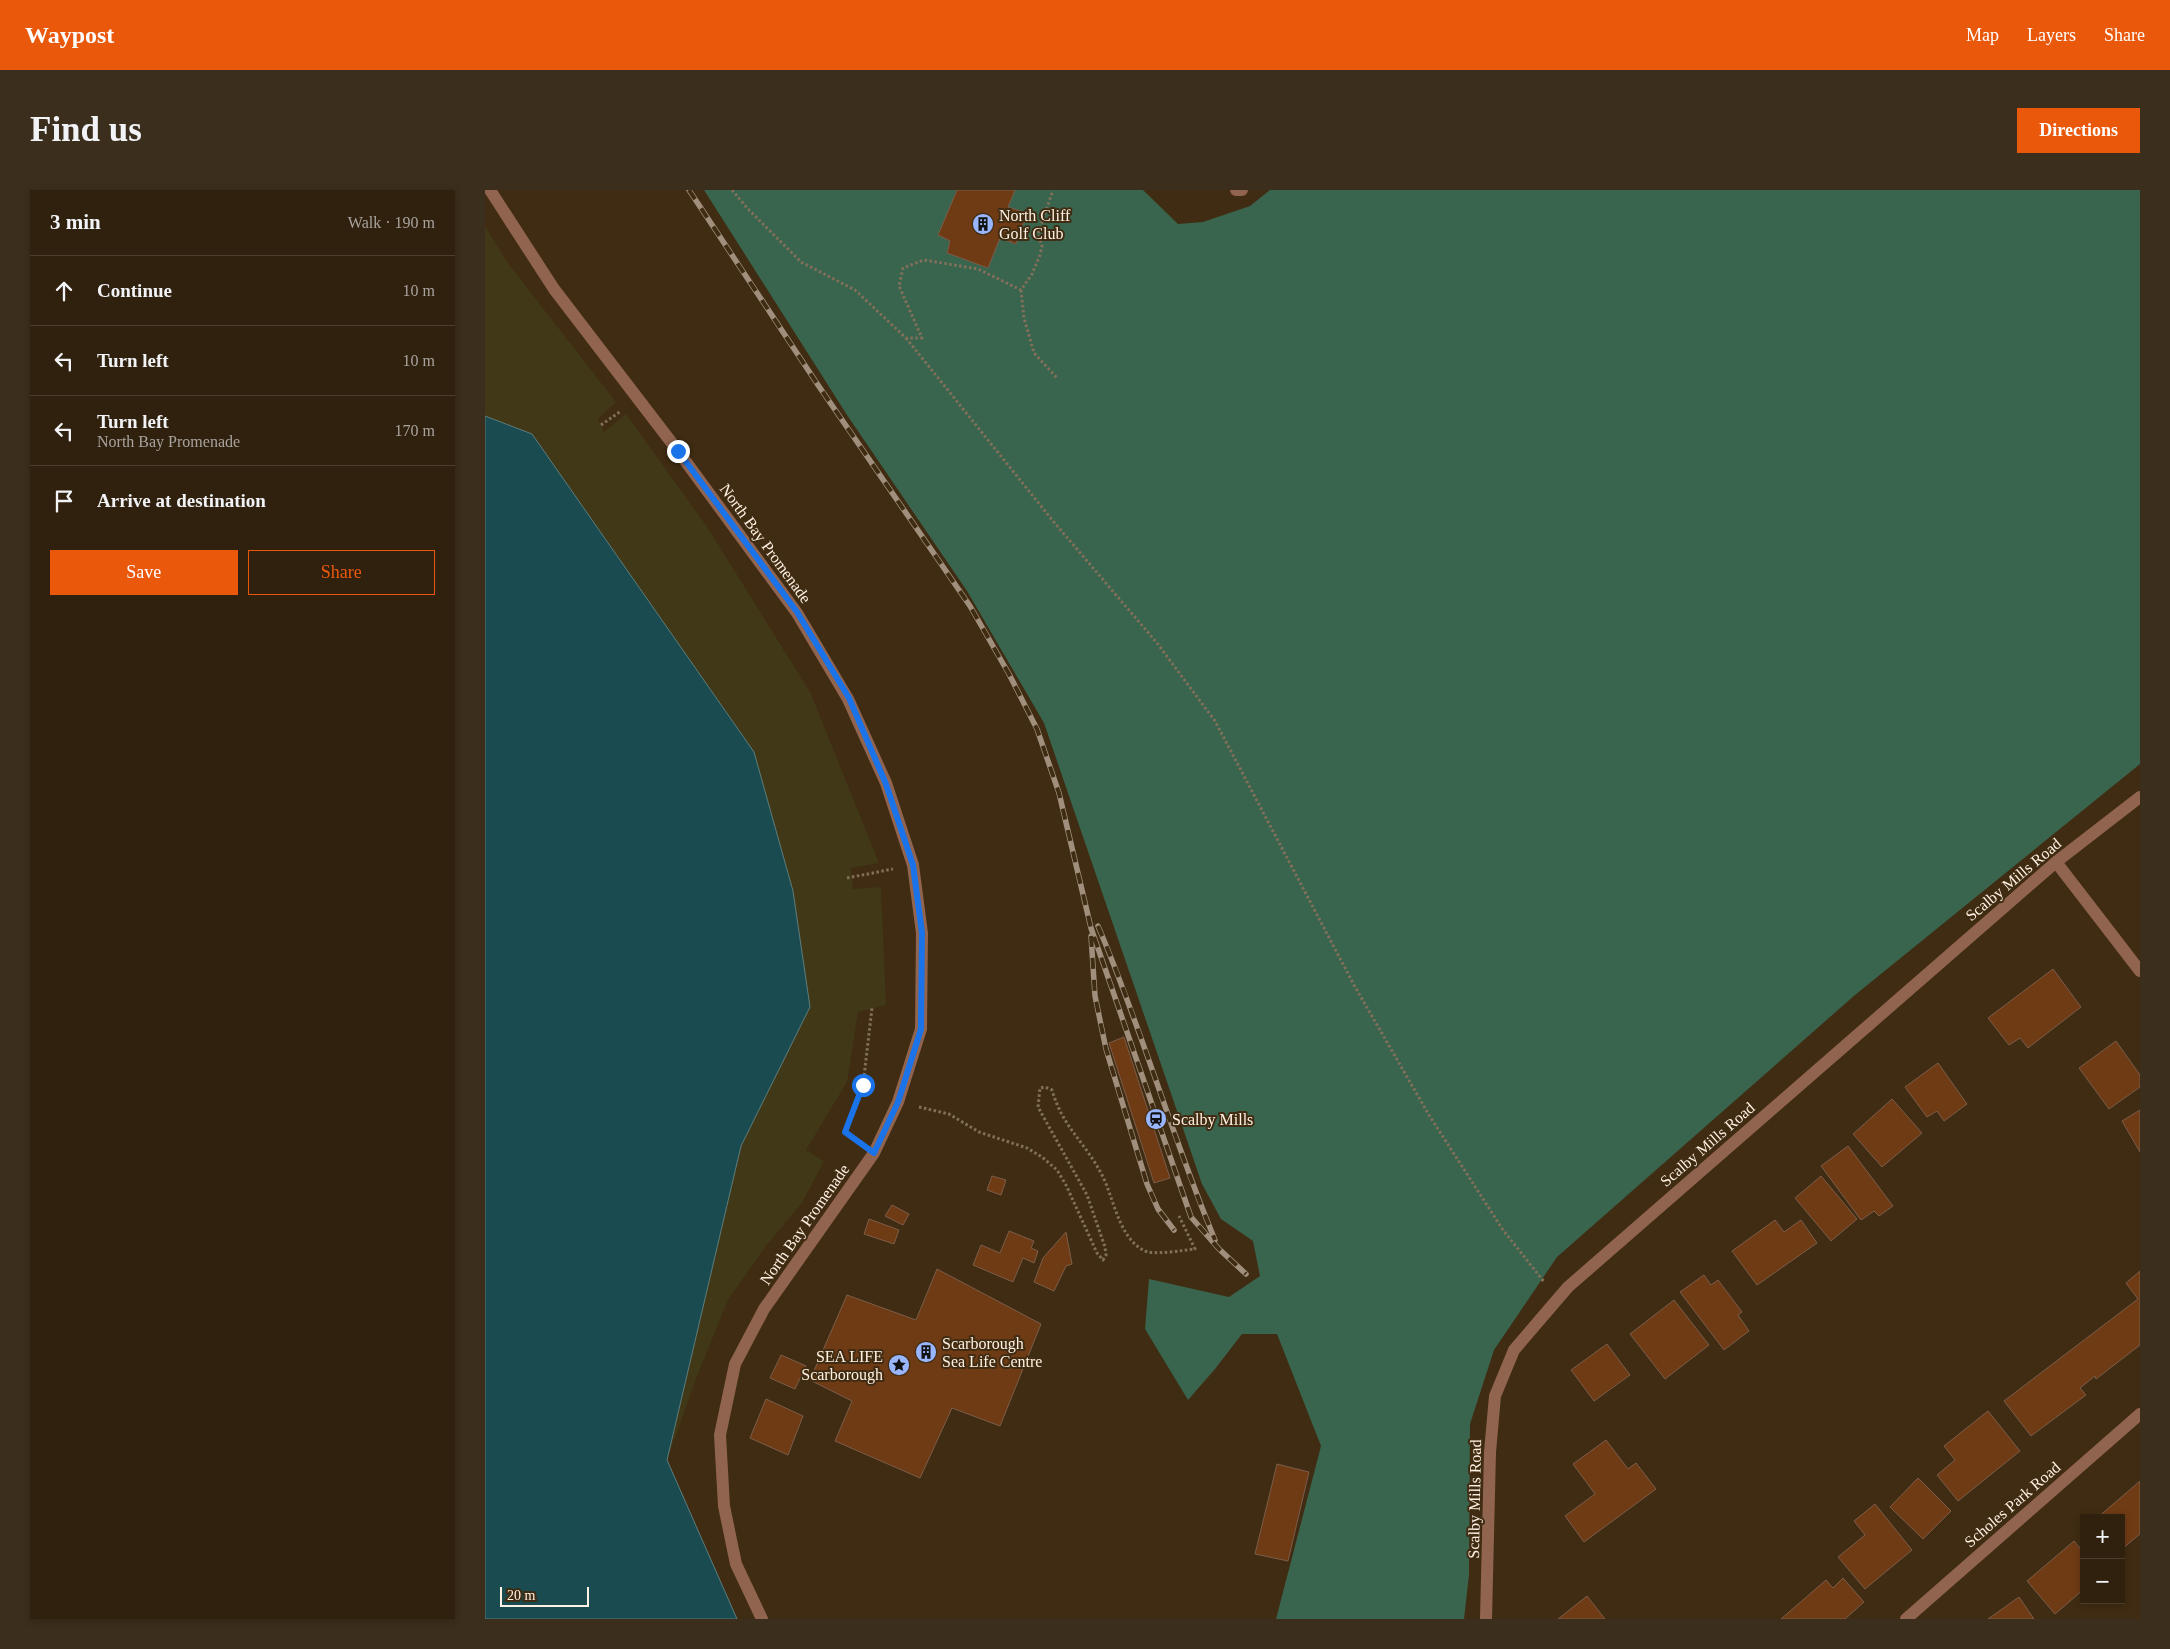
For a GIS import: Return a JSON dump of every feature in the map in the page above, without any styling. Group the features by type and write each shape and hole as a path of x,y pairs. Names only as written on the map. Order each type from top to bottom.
{"street":[{"name":"North Bay Promenade","path":"490,190 554,290 678,451 797,612 849,698 886,784 913,865 922,933 921,1029 898,1102 874,1153 764,1309 735,1364 720,1435 724,1506 736,1564 762,1619"},
{"name":"Scalby Mills Road","path":"1487,1619 1490,1452 1495,1396 1514,1350 1568,1286 2056,862 2140,797"},
{"path":"2056,862 2140,971"},
{"name":"Scholes Park Road","path":"1906,1619 2140,1414"}],"path":[{"path":"732,190 748,209 801,262 855,290 906,338 1053,521 1157,643 1215,721 1354,985 1429,1115 1503,1230 1558,1298"},
{"path":"1053,190 1038,234 1042,246 1040,255 1032,274 1021,290 1024,318 1034,353 1058,379"},
{"path":"906,338 922,338 899,286 903,268 924,260 978,269 1021,290"},
{"path":"847,878 913,865"},
{"path":"872,1008 863,1085 845,1132 874,1153"},
{"path":"898,1102 949,1114 979,1132 1027,1148 1042,1157 1057,1170 1066,1185 1097,1253 1103,1260 1106,1256 1105,1247 1087,1195 1038,1108 1040,1088 1045,1087 1052,1090 1058,1109 1101,1174 1128,1238 1144,1251 1195,1249 1179,1216"}],"green space":[{"name":"North Cliff Golf Club","path":"704,190 1143,190 1178,224 1203,222 1250,206 1270,190 2140,190 2140,764 1855,995 1557,1257 1494,1350 1470,1424 1469,1575 1464,1619 1276,1619 1321,1446 1277,1334 1242,1334 1188,1400 1145,1329 1149,1279 1229,1297 1260,1276 1253,1241 1221,1219 1202,1184 1044,723 967,591 847,415"}],"sand":[{"path":"485,226 507,262 616,402 598,419 604,432 626,414 708,528 811,694 879,863 851,868 853,889 881,887 886,1005 858,1012 847,1082 806,1150 824,1161 802,1203 765,1247 728,1300 697,1376 667,1460 741,1146 810,1007 793,891 754,752 532,434 485,416"}],"water":[{"path":"485,416 532,434 754,752 793,891 810,1007 741,1146 667,1460 737,1619 485,1619"}],"building":[{"name":"North Cliff Golf Club","path":"957,190 1015,190 1008,207 1027,213 1016,244 1000,238 988,268 947,253 950,241 938,235"},
{"path":"2053,969 2081,1007 2028,1048 2020,1038 2009,1045 1988,1018"},
{"path":"1124,1037 1170,1178 1154,1183 1109,1043"},
{"path":"2116,1041 2140,1075 2140,1087 2109,1109 2079,1068"},
{"path":"1938,1063 1967,1104 1944,1121 1937,1111 1927,1117 1905,1087"},
{"path":"1892,1099 1922,1133 1882,1167 1853,1134"},
{"path":"2140,1110 2140,1152 2122,1121"},
{"path":"1848,1146 1893,1206 1879,1216 1874,1211 1861,1220 1821,1166"},
{"path":"992,1176 1006,1180 1001,1195 987,1190"},
{"path":"1821,1176 1857,1219 1831,1241 1795,1198"},
{"path":"892,1205 909,1214 903,1225 885,1216"},
{"path":"869,1219 899,1230 894,1244 864,1234"},
{"path":"1775,1220 1784,1232 1801,1220 1817,1243 1757,1285 1732,1251"},
{"path":"1009,1231 1034,1241 1031,1248 1038,1251 1034,1263 1023,1258 1013,1282 973,1265 981,1245 1000,1253"},
{"path":"1066,1232 1072,1264 1066,1266 1054,1291 1034,1282 1043,1258"},
{"name":"Scarborough Sea Life Centre","path":"937,1269 1041,1324 1000,1426 952,1408 920,1478 835,1441 852,1401 810,1380 847,1295 916,1320"},
{"path":"2140,1271 2140,1345 2096,1379 2095,1376 2080,1388 2086,1395 2031,1436 2004,1401 2138,1299 2126,1283"},
{"path":"1704,1275 1711,1285 1718,1280 1742,1312 1738,1315 1749,1331 1724,1350 1680,1292"},
{"path":"1674,1300 1709,1345 1665,1379 1630,1334"},
{"path":"1607,1344 1630,1375 1594,1401 1571,1370"},
{"path":"781,1355 806,1366 795,1389 770,1378"},
{"path":"766,1399 803,1416 788,1455 750,1438"},
{"path":"1988,1411 2020,1451 1958,1501 1937,1475 1955,1460 1944,1446"},
{"path":"1606,1440 1628,1469 1636,1463 1656,1489 1584,1542 1565,1516 1595,1494 1573,1464"},
{"path":"1277,1464 1309,1472 1288,1561 1255,1554"},
{"path":"1918,1478 1951,1511 1923,1539 1890,1507"},
{"path":"2140,1481 2140,1534 2125,1547 2125,1514 2102,1514"},
{"path":"1875,1504 1912,1550 1865,1589 1838,1557 1865,1535 1854,1521"},
{"path":"2074,1541 2080,1548 2080,1592 2055,1614 2027,1581"},
{"path":"1843,1578 1864,1602 1845,1619 1781,1619 1826,1580 1833,1588"},
{"path":"1587,1596 1605,1619 1558,1619"},
{"path":"2019,1597 2034,1619 1988,1619"}],"railway":[{"path":"689,190 818,385 970,606 1009,674 1037,729 1059,793 1091,928 1191,1217 1219,1249 1246,1274"},
{"path":"1098,926 1129,1004 1199,1201 1215,1240"},
{"path":"1091,936 1095,996 1106,1049 1147,1184 1158,1209 1174,1230"}],"place":[{"name":"North Cliff Golf Club","path":"983,224"},
{"name":"Scalby Mills","path":"1156,1119"},
{"name":"Scarborough Sea Life Centre","path":"926,1352"},
{"name":"SEA LIFE Scarborough","path":"899,1365"}],"route":[{"path":"678,451 797,612 849,698 886,784 913,865 922,933 921,1029 898,1102 874,1153 845,1132 863,1085"}]}
